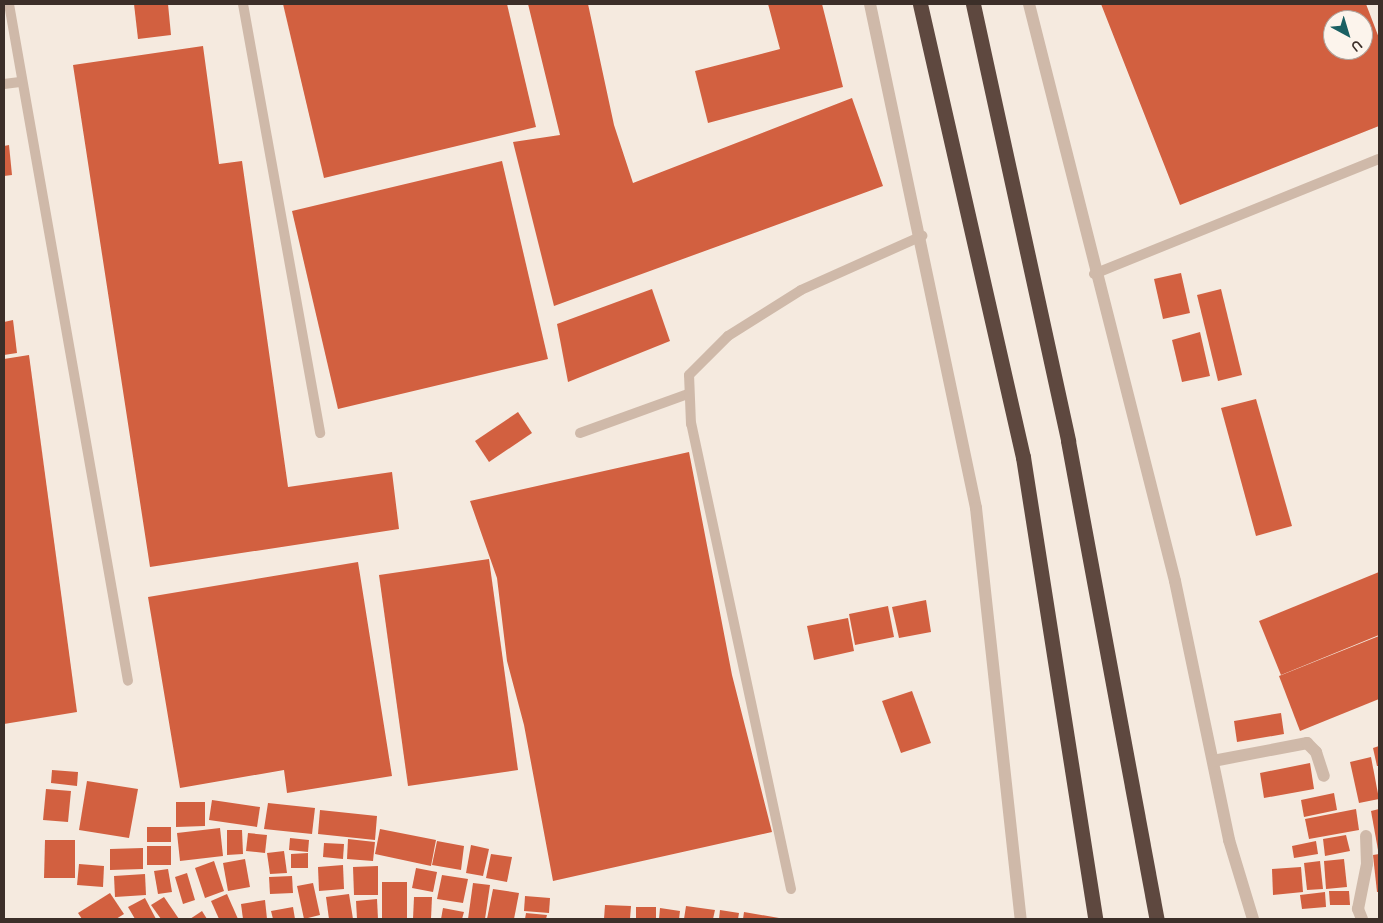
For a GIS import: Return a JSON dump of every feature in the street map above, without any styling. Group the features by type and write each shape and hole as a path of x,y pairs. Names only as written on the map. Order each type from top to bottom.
{"highway":[{"path":"920,4 1023,457 1095,919"},
{"path":"973,4 1068,441 1157,919"}],"street":[{"path":"870,4 922,236 976,508 1021,919"},
{"path":"1029,4 1094,274 1175,581 1213,761 1253,919"},
{"path":"1213,761 1307,743 1316,752 1324,776"},
{"path":"1362,919 1358,909 1367,864 1366,836"}],"lane":[{"path":"9,4 20,82 128,681"},
{"path":"243,4 320,433"},
{"path":"4,84 20,82"},
{"path":"1094,274 1379,159"},
{"path":"791,889 688,394 689,375 728,336 801,290 922,236"},
{"path":"580,433 688,394"}],"building":[{"path":"134,4 168,4 171,35 138,39"},
{"path":"283,4 507,4 536,127 324,178"},
{"path":"528,4 588,4 614,125 633,183 852,98 883,186 554,306 513,142 560,135"},
{"path":"768,4 822,4 843,87 708,123 695,71 780,49"},
{"path":"1101,4 1366,4 1368,10 1323,10 1323,60 1373,60 1373,22 1379,38 1379,126 1180,205"},
{"path":"203,46 219,164 242,161 288,487 392,472 399,529 150,567 73,65"},
{"path":"9,145 12,175 4,176 4,146"},
{"path":"502,161 548,359 338,409 292,211"},
{"path":"1181,273 1190,313 1163,319 1154,279"},
{"path":"652,289 670,341 568,382 557,324"},
{"path":"1221,289 1242,375 1218,381 1197,295"},
{"path":"13,320 17,353 4,355 4,322"},
{"path":"1200,332 1210,376 1182,382 1172,340"},
{"path":"29,355 77,712 4,724 4,359"},
{"path":"1256,399 1292,526 1256,536 1221,408"},
{"path":"518,412 532,433 489,462 475,441"},
{"path":"689,452 732,675 772,832 553,881 524,725 507,661 497,578 470,501"},
{"path":"489,559 518,770 408,786 379,575"},
{"path":"358,562 392,776 287,793 284,770 180,788 148,597"},
{"path":"1379,572 1379,635 1281,675 1259,621"},
{"path":"926,600 931,632 899,638 892,607"},
{"path":"888,606 894,637 855,645 849,614"},
{"path":"848,618 854,651 814,660 807,626"},
{"path":"1379,636 1379,699 1300,731 1279,676"},
{"path":"912,691 931,743 901,753 882,701"},
{"path":"1281,713 1284,734 1237,742 1234,721"},
{"path":"1379,746 1379,766 1377,766 1373,748"},
{"path":"1371,757 1379,799 1359,803 1350,762"},
{"path":"1310,763 1314,789 1264,798 1260,773"},
{"path":"52,770 78,772 77,786 51,783"},
{"path":"87,781 138,789 129,838 79,830"},
{"path":"46,789 71,791 68,822 43,820"},
{"path":"1334,793 1337,810 1304,817 1301,800"},
{"path":"212,800 260,807 257,827 209,820"},
{"path":"176,802 205,802 205,826 176,827"},
{"path":"268,803 315,808 312,834 264,829"},
{"path":"1356,809 1359,830 1309,839 1305,819"},
{"path":"1379,809 1379,850 1378,850 1371,811"},
{"path":"320,810 377,816 375,840 318,834"},
{"path":"147,827 171,827 171,842 147,842"},
{"path":"220,828 223,856 180,861 177,833"},
{"path":"380,829 436,840 431,866 375,854"},
{"path":"227,830 242,830 243,854 227,855"},
{"path":"248,833 267,835 265,853 246,851"},
{"path":"1346,835 1350,851 1325,856 1323,839"},
{"path":"290,838 309,840 308,852 289,850"},
{"path":"348,839 375,842 373,861 347,859"},
{"path":"45,840 75,840 75,878 44,878"},
{"path":"437,841 464,846 461,870 432,865"},
{"path":"1316,841 1318,854 1294,858 1292,846"},
{"path":"324,843 344,844 343,859 323,857"},
{"path":"471,845 489,849 483,876 466,873"},
{"path":"147,846 171,846 171,865 147,865"},
{"path":"143,848 143,869 110,870 110,849"},
{"path":"284,851 287,873 270,874 267,853"},
{"path":"308,853 308,868 291,868 291,854"},
{"path":"491,854 512,857 507,882 486,878"},
{"path":"1379,854 1379,892 1377,892 1373,855"},
{"path":"245,859 250,887 228,891 223,863"},
{"path":"1344,859 1347,887 1326,889 1324,861"},
{"path":"214,861 224,891 205,898 195,868"},
{"path":"1320,861 1323,889 1307,890 1304,863"},
{"path":"79,864 104,866 103,887 77,885"},
{"path":"343,865 344,889 319,891 318,867"},
{"path":"378,866 378,895 354,895 353,867"},
{"path":"1301,867 1303,892 1273,895 1272,869"},
{"path":"416,868 437,872 433,892 412,888"},
{"path":"168,869 172,892 158,894 154,871"},
{"path":"187,873 195,900 183,904 175,877"},
{"path":"145,874 146,895 115,897 114,876"},
{"path":"442,875 468,879 463,903 437,899"},
{"path":"292,876 293,893 270,894 269,877"},
{"path":"382,882 407,882 407,919 382,919"},
{"path":"313,883 320,915 304,919 297,886"},
{"path":"473,883 490,885 485,919 468,919"},
{"path":"493,889 519,893 514,919 487,919"},
{"path":"1329,891 1349,891 1350,905 1330,905"},
{"path":"1325,892 1326,907 1302,909 1300,895"},
{"path":"110,893 124,914 116,919 82,919 78,913"},
{"path":"227,894 238,919 219,919 211,901"},
{"path":"349,894 353,919 329,919 326,897"},
{"path":"525,896 550,898 549,913 524,911"},
{"path":"164,897 179,919 161,919 151,905"},
{"path":"414,897 432,897 431,919 413,919"},
{"path":"145,898 156,919 135,919 128,907"},
{"path":"377,899 378,919 357,919 356,901"},
{"path":"265,900 267,919 243,919 241,904"},
{"path":"605,905 631,906 630,919 604,919"},
{"path":"686,906 715,910 713,919 684,919"},
{"path":"293,907 295,919 273,919 271,911"},
{"path":"636,907 656,907 656,919 636,919"},
{"path":"443,908 464,912 462,919 441,919"},
{"path":"660,908 680,911 679,919 659,919"},
{"path":"720,910 739,913 738,919 719,919"},
{"path":"202,911 207,919 190,919"},
{"path":"744,912 779,918 779,919 743,919"},
{"path":"526,913 547,915 546,919 525,919"}]}
